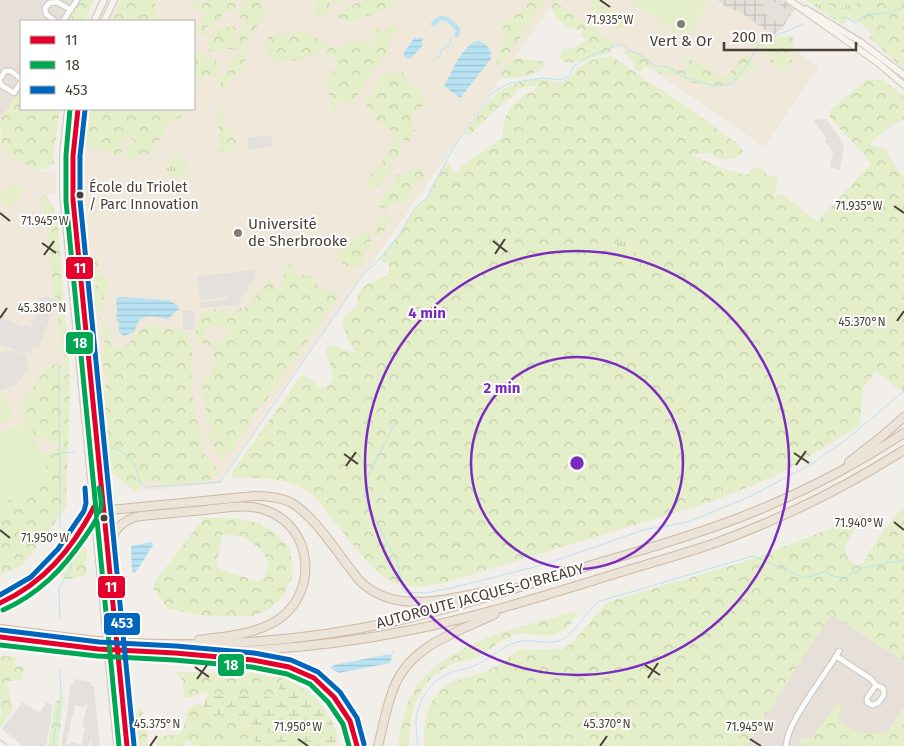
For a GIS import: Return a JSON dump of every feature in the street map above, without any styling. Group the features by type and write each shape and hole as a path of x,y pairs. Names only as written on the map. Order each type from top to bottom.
{"highway":[{"path":"828,478 904,417"},
{"name":"AUTOROUTE JACQUES-O'BREADY","path":"173,649 262,641 350,630 424,615 525,586 724,524 828,478 904,433"},
{"name":"AUTOROUTE JACQUES-O'BREADY","path":"0,637 128,647 257,650 343,642 417,629 515,604 737,535 821,498 904,451"},
{"path":"96,518 103,510 255,496 277,498 292,504 304,512 360,581 384,597 400,601 423,602 525,586"},
{"path":"107,549 118,527 133,517 238,506 272,512 286,522 298,536 305,555 306,576 299,596 286,614 272,623 253,631 173,649"},
{"path":"0,603 24,591 48,572 77,536 94,507"},
{"path":"378,746 392,691 398,677 411,660 438,639 515,604"},
{"name":"AUTOROUTE JACQUES-O'BREADY","path":"0,629 97,645"},
{"path":"173,649 272,663 304,672 324,686 340,703 350,721 357,746"}],"main road":[{"path":"94,20 104,0"},
{"path":"104,20 114,0"},
{"path":"790,0 859,41 904,75"},
{"path":"790,0 878,63 904,85"},
{"path":"68,110 64,146 63,194 117,746"},
{"path":"78,110 73,156 73,191 127,746"}],"street":[{"path":"64,20 78,0"},
{"path":"54,20 46,14 45,8 49,3 57,2 71,10"},
{"path":"20,78 11,71 5,71 0,80 1,85 14,93 20,84"},
{"path":"786,746 787,738 794,722 839,651"},
{"path":"836,656 883,688 884,693 878,704 872,705 867,702 867,698 876,685"}],"shaded area":[{"path":"0,0 81,0 68,20 20,20 20,90 0,120"},
{"name":"Université de Sherbrooke","path":"119,0 716,0 732,11 737,10 819,67 764,147 554,2 219,483 135,492 106,467 103,451 81,219 81,192 84,188 83,171 80,167 78,156 83,110 195,110 195,20 109,20"},
{"path":"716,0 782,0 795,9 782,28 773,36 737,10 733,11"},
{"path":"760,0 773,0 791,12 782,25 761,11 765,3"},
{"path":"818,118 820,120 826,119 844,144 840,170 830,167 833,153 825,141 827,139 814,122"},
{"path":"271,135 273,146 249,150 247,138"},
{"path":"0,146 40,172 55,171 56,191 51,195 49,193 47,195 58,223 70,386 66,508 22,565 0,575"},
{"path":"255,270 252,283 248,283 249,287 243,296 240,296 241,304 201,308 200,302 228,299 228,297 200,300 198,276"},
{"path":"41,297 57,300 38,349 34,347 31,353 26,351 25,354 0,344 0,317 23,327 25,325 31,328"},
{"path":"183,310 195,311 195,329 183,329"},
{"path":"13,351 25,356 29,367 16,384 0,391 0,352"},
{"path":"831,614 904,661 904,708 878,746 746,746"},
{"path":"74,679 91,682 90,686 94,686 100,746 92,746 91,739 89,746 81,746 85,728 82,727 86,709 89,709 86,704 84,707 75,705 66,744 69,745 70,742 79,744 79,746 61,746 70,684 74,684"},
{"path":"23,702 39,713 47,702 53,706 46,746 23,746 2,729"}],"green space":[{"path":"81,0 94,0 85,20 68,20"},
{"path":"121,0 159,0 155,2 158,20 111,20"},
{"path":"192,0 200,5 206,0 233,0 237,3 233,12 231,13 226,10 215,25 205,27 208,34 206,37 196,31 205,16 205,12 201,9 193,10"},
{"path":"248,0 265,0 261,5 266,12 250,37 242,44 242,48 238,51 222,49 220,52 222,56 220,57 216,52 210,52 209,40 215,29 236,26 237,29 232,37 227,38 232,40 235,39 241,28 245,30 250,27 251,24 246,27 244,24 246,21 241,20 237,14 240,9 239,7"},
{"path":"318,0 342,0 344,4 342,6 331,1 329,6 330,14 318,15 314,10"},
{"path":"364,0 398,0 382,12 351,22 335,17 337,14 345,11 347,7"},
{"path":"530,0 546,0 498,67 497,56 505,36 503,26 521,12"},
{"path":"554,0 558,0 556,3 616,44 613,49 607,54 571,63 562,61 560,56 564,49 575,47 586,39 580,37 583,29 571,28 555,15 551,9"},
{"path":"593,0 598,0 602,6 608,8 624,20 625,28 615,30 592,11 590,7"},
{"name":"Vert & Or","path":"628,0 702,0 709,5 686,37 676,30 675,32"},
{"path":"806,0 820,0 840,10 845,7 849,0 859,0 843,25"},
{"path":"820,0 849,0 845,7 840,10"},
{"path":"859,0 904,0 904,70 869,37 871,31 849,16"},
{"path":"394,23 399,31 389,37 390,46 384,47 388,53 372,73 352,105 342,103 334,113 331,110 332,100 326,80 327,76 335,70 337,64 327,52 328,49 324,48 319,53 300,61 287,60 279,63 270,58 264,45 273,34 289,34 302,30 322,42 337,47 357,40 372,46 376,40 372,30 375,28 383,31 389,28 390,24"},
{"path":"765,31 774,37 773,42 760,47 757,46 755,41 759,34"},
{"path":"789,35 792,36 794,40 792,42 795,45 790,51 793,60 783,70 779,65 770,62 771,55 764,54 761,51 763,47 773,44 776,38 781,36 785,38"},
{"path":"623,49 629,53 643,53 655,66 668,65 678,70 685,69 684,61 690,60 721,76 729,75 738,60 748,55 752,57 755,66 753,70 747,72 735,85 730,85 735,79 734,77 718,90 686,81 676,74 670,76 661,75 654,67 644,67 641,72 635,68 631,60 624,54"},
{"path":"200,51 206,56 207,61 214,60 218,62 217,68 220,72 216,78 204,75 195,81 196,53"},
{"path":"243,51 251,51 244,62 244,68 235,74 224,89 220,91 221,75 223,73 227,74 227,64 233,57"},
{"path":"611,56 680,102 735,142 743,150 742,154 736,158 723,160 710,153 691,154 718,166 747,175 752,168 759,167 768,175 778,177 774,197 783,194 817,222 871,164 830,118 830,111 866,80 884,80 904,97 904,119 891,126 871,145 886,149 897,170 904,176 904,391 891,384 876,371 863,388 860,426 776,476 713,501 444,583 416,587 398,584 379,573 370,564 319,501 309,492 281,480 235,478 231,473 302,375 314,381 319,387 329,385 333,376 326,351 329,344 356,352 348,341 342,322 346,314 357,307 357,299 361,289 369,283 387,276 389,271 388,263 383,262 380,258 399,235 415,208 428,197 447,161 455,174 462,165 502,138 504,121 511,107 519,99 539,87 531,86 517,89 517,93 502,104 471,134 464,135 486,104 494,96 511,85 538,79 561,82 569,78 586,63 594,59","holes":["625,238 638,245 638,249 629,257 624,256 612,247 620,239"]},
{"path":"515,58 546,63 532,74 500,78 506,64"},
{"path":"396,70 402,72 427,101 425,106 420,107 411,117 413,122 411,129 416,130 407,145 402,138 398,140 399,155 388,160 393,165 390,172 382,182 373,188 369,186 368,180 389,153 395,137 374,118 365,101 376,86 378,78"},
{"path":"20,90 20,110 60,110 54,163 47,168 33,168 19,161 0,146 0,120"},
{"path":"220,107 225,129 232,126 233,136 237,141 234,149 226,154 219,148 219,129 216,122 217,108"},
{"path":"88,110 185,110 180,118 167,123 162,137 150,154 139,155 128,161 125,159 127,155 126,148 131,145 131,142 135,142 131,138 124,140 121,146 122,152 116,156 105,154 99,147 94,150 92,148 80,149 81,129"},
{"path":"175,157 184,159 188,165 187,173 179,179 172,177 166,170 168,161"},
{"path":"418,166 423,167 424,176 421,181 416,182 408,201 384,209 380,207 378,202 392,187 396,175 409,173"},
{"path":"11,183 23,190 11,208 0,201 0,196"},
{"path":"43,195 55,211 58,223 70,386 66,508 22,565 0,575 0,503 35,489 46,466 42,455 53,451 62,443 50,443 34,435 21,408 22,403 47,367 56,364 61,367 61,373 66,376 50,262 46,216 39,200"},
{"path":"384,212 389,215 389,224 383,232 378,235 375,234 376,221"},
{"path":"370,230 372,233 370,239 372,247 368,251 364,251 362,255 365,259 359,267 351,269 335,259 335,255 351,240"},
{"path":"625,238 638,245 638,249 629,257 624,256 612,247 620,239"},
{"path":"94,255 98,259 98,275 105,278 109,287 104,295 104,309 101,311 93,306 90,292 99,283 89,280 87,262"},
{"path":"289,264 295,267 295,273 315,277 319,288 332,291 339,296 266,401 256,410 256,414 236,446 226,456 221,458 215,451 210,438 210,427 206,419 202,395 206,391 200,385 211,372 214,364 212,347 223,340 234,326 231,326 228,331 221,325 206,329 204,331 205,336 213,345 209,346 194,340 200,315 207,311 221,309 228,317 236,309 240,307 243,309 249,305 270,278 273,281 274,288 280,288"},
{"path":"104,321 110,330 112,350 125,346 146,327 158,326 188,333 192,349 191,387 196,417 203,439 200,443 203,451 215,466 218,475 207,482 164,485 158,481 148,480 144,481 135,492 109,470 104,435 105,421 102,411 108,378 102,364 106,334 103,328"},
{"path":"4,393 14,419 0,425 0,394"},
{"path":"28,421 46,466 35,489 0,503 0,433"},
{"path":"904,506 904,661 831,614 746,746 424,746 426,716 433,699 446,686 455,681 490,670 517,650 563,649 573,642 607,602 743,562 817,534 865,512 844,548 848,559 856,565 863,564 879,536"},
{"path":"204,518 237,518 258,523 273,531 289,547 293,567 292,577 282,598 269,609 253,616 208,616 168,609 153,588 156,580","holes":["222,535 242,536 261,549 269,564 265,576 258,581 216,567"]},
{"path":"85,547 87,551 87,561 85,562 87,573 71,579 64,579 58,573 58,568"},
{"path":"577,611 568,627 558,633 539,635 521,633 504,640 474,658 452,664 441,670 424,687 413,709 409,746 397,746 408,702 420,682 437,665 458,651 481,640"},
{"path":"0,656 17,657 16,666 26,667 21,680 8,681 13,709 0,729 2,713 0,708"},
{"path":"175,672 251,673 283,678 275,698 242,695 234,699 205,692 190,698 184,697 183,681"},
{"path":"283,678 302,688 323,707 338,735 334,746 257,746 255,742 256,735 281,735 253,728 238,717 211,714 203,707 209,693 234,699 242,695 275,698"},
{"path":"61,695 64,696 58,746 48,746 55,703"},
{"path":"197,703 203,707 238,717 245,725 285,736 260,734 255,742 257,746 194,746 190,741 184,741 185,746 157,746 157,737 180,734 183,730 188,709"},
{"path":"837,704 841,706 839,723 861,733 887,733 904,708 904,746 797,745 801,739 813,737"},
{"path":"142,707 142,725 147,732 147,746 137,746 135,717 138,708"}],"water":[{"path":"415,37 423,39 421,43 423,45 409,59 404,56 404,52"},
{"path":"478,41 488,47 491,59 460,98 444,86 462,53 472,43"},
{"path":"120,297 167,300 178,305 179,309 168,319 144,318 137,324 134,332 124,336 119,332 119,323 116,319 116,299"},
{"path":"151,542 153,545 134,573 132,571 131,546"},
{"path":"390,654 392,658 390,663 339,673 330,668 334,665"}],"waterway":[{"path":"840,18 846,17 856,23 868,14 888,12 904,7"},
{"path":"433,24 440,18 447,19 458,29 457,35"},
{"path":"226,474 364,273 384,254 399,235 415,208 428,197 454,147 493,92 510,83 543,78 561,80 570,75 573,67 588,57 618,45 623,45 656,66 669,67 682,76 710,85 730,85 744,70 761,40 803,24"},
{"path":"434,60 440,56 441,50 449,46 451,39 457,35"},
{"path":"59,368 60,527"},
{"path":"397,420 365,482 365,499 398,564 403,592 426,593 546,564 643,530 688,522 751,496 810,465 848,438 904,391"},
{"path":"104,449 116,449 128,457 135,466 140,483 147,487 221,482 224,477"},
{"path":"59,453 74,452"},
{"path":"418,746 416,732 418,708 430,687 441,677 485,661 507,646 517,642 559,641 571,633 600,601 753,556 805,578 826,571 830,575 846,579 861,568 904,560"},
{"path":"60,620 59,588 71,567 72,557"},
{"path":"390,657 394,651"},
{"path":"53,746 61,695 60,670"},
{"path":"309,692 311,688"}],"transit line":[{"name":"18","path":"70,110 66,155 66,201 119,746"},
{"name":"11","path":"78,110 73,156 73,200 127,746"},
{"name":"453","path":"85,110 80,156 80,200 134,745"},
{"name":"453","path":"0,595 31,577 58,549 84,511 86,503 85,488"},
{"name":"18","path":"3,610 16,604 49,580 77,549 100,511 99,488"},
{"name":"11","path":"0,603 30,585 55,563 76,537 94,507"},
{"name":"453","path":"1,630 99,642 254,653 291,660 318,672 340,692 357,718 364,744"},
{"name":"11","path":"0,637 98,649 253,660 289,667 314,678 334,697 350,721 357,746"},
{"name":"18","path":"0,645 97,656 252,667 287,674 310,684 328,702 343,724 349,746"}],"place":[{"name":"Vert & Or","path":"681,24"},
{"name":"École du Triolet / Parc Innovation","path":"80,195"},
{"name":"Université de Sherbrooke","path":"238,233"}]}
